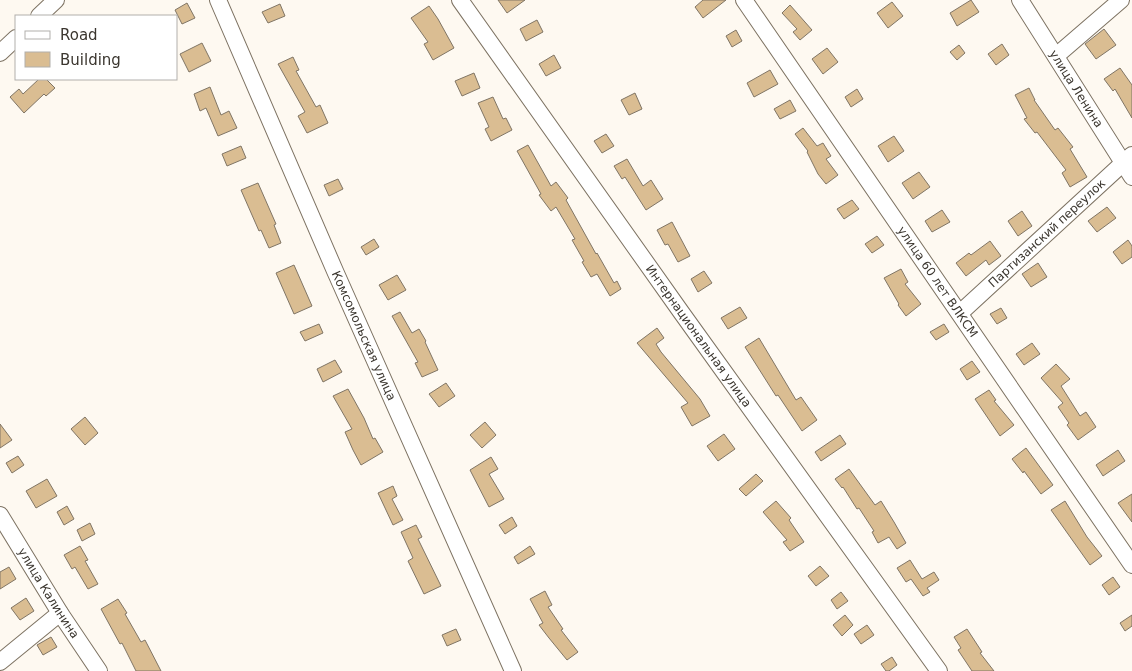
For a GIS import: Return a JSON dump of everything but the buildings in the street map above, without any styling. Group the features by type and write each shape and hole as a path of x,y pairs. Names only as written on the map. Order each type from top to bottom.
{"street":[{"path":"40,15 56,0"},
{"name":"Комсомольская улица","path":"218,0 335,271 512,671"},
{"name":"Интернациональная улица","path":"460,0 692,328 939,671"},
{"name":"улица 60 лет ВЛКСМ","path":"744,0 1132,565"},
{"name":"улица Ленина","path":"1020,0 1056,56 1128,159 1132,177"},
{"path":"1056,56 1121,0"},
{"path":"0,53 15,39"},
{"name":"Партизанский переулок","path":"960,313 1128,159"},
{"name":"улица Калинина","path":"0,514 60,613 99,671"},
{"path":"0,662 60,613"}]}
